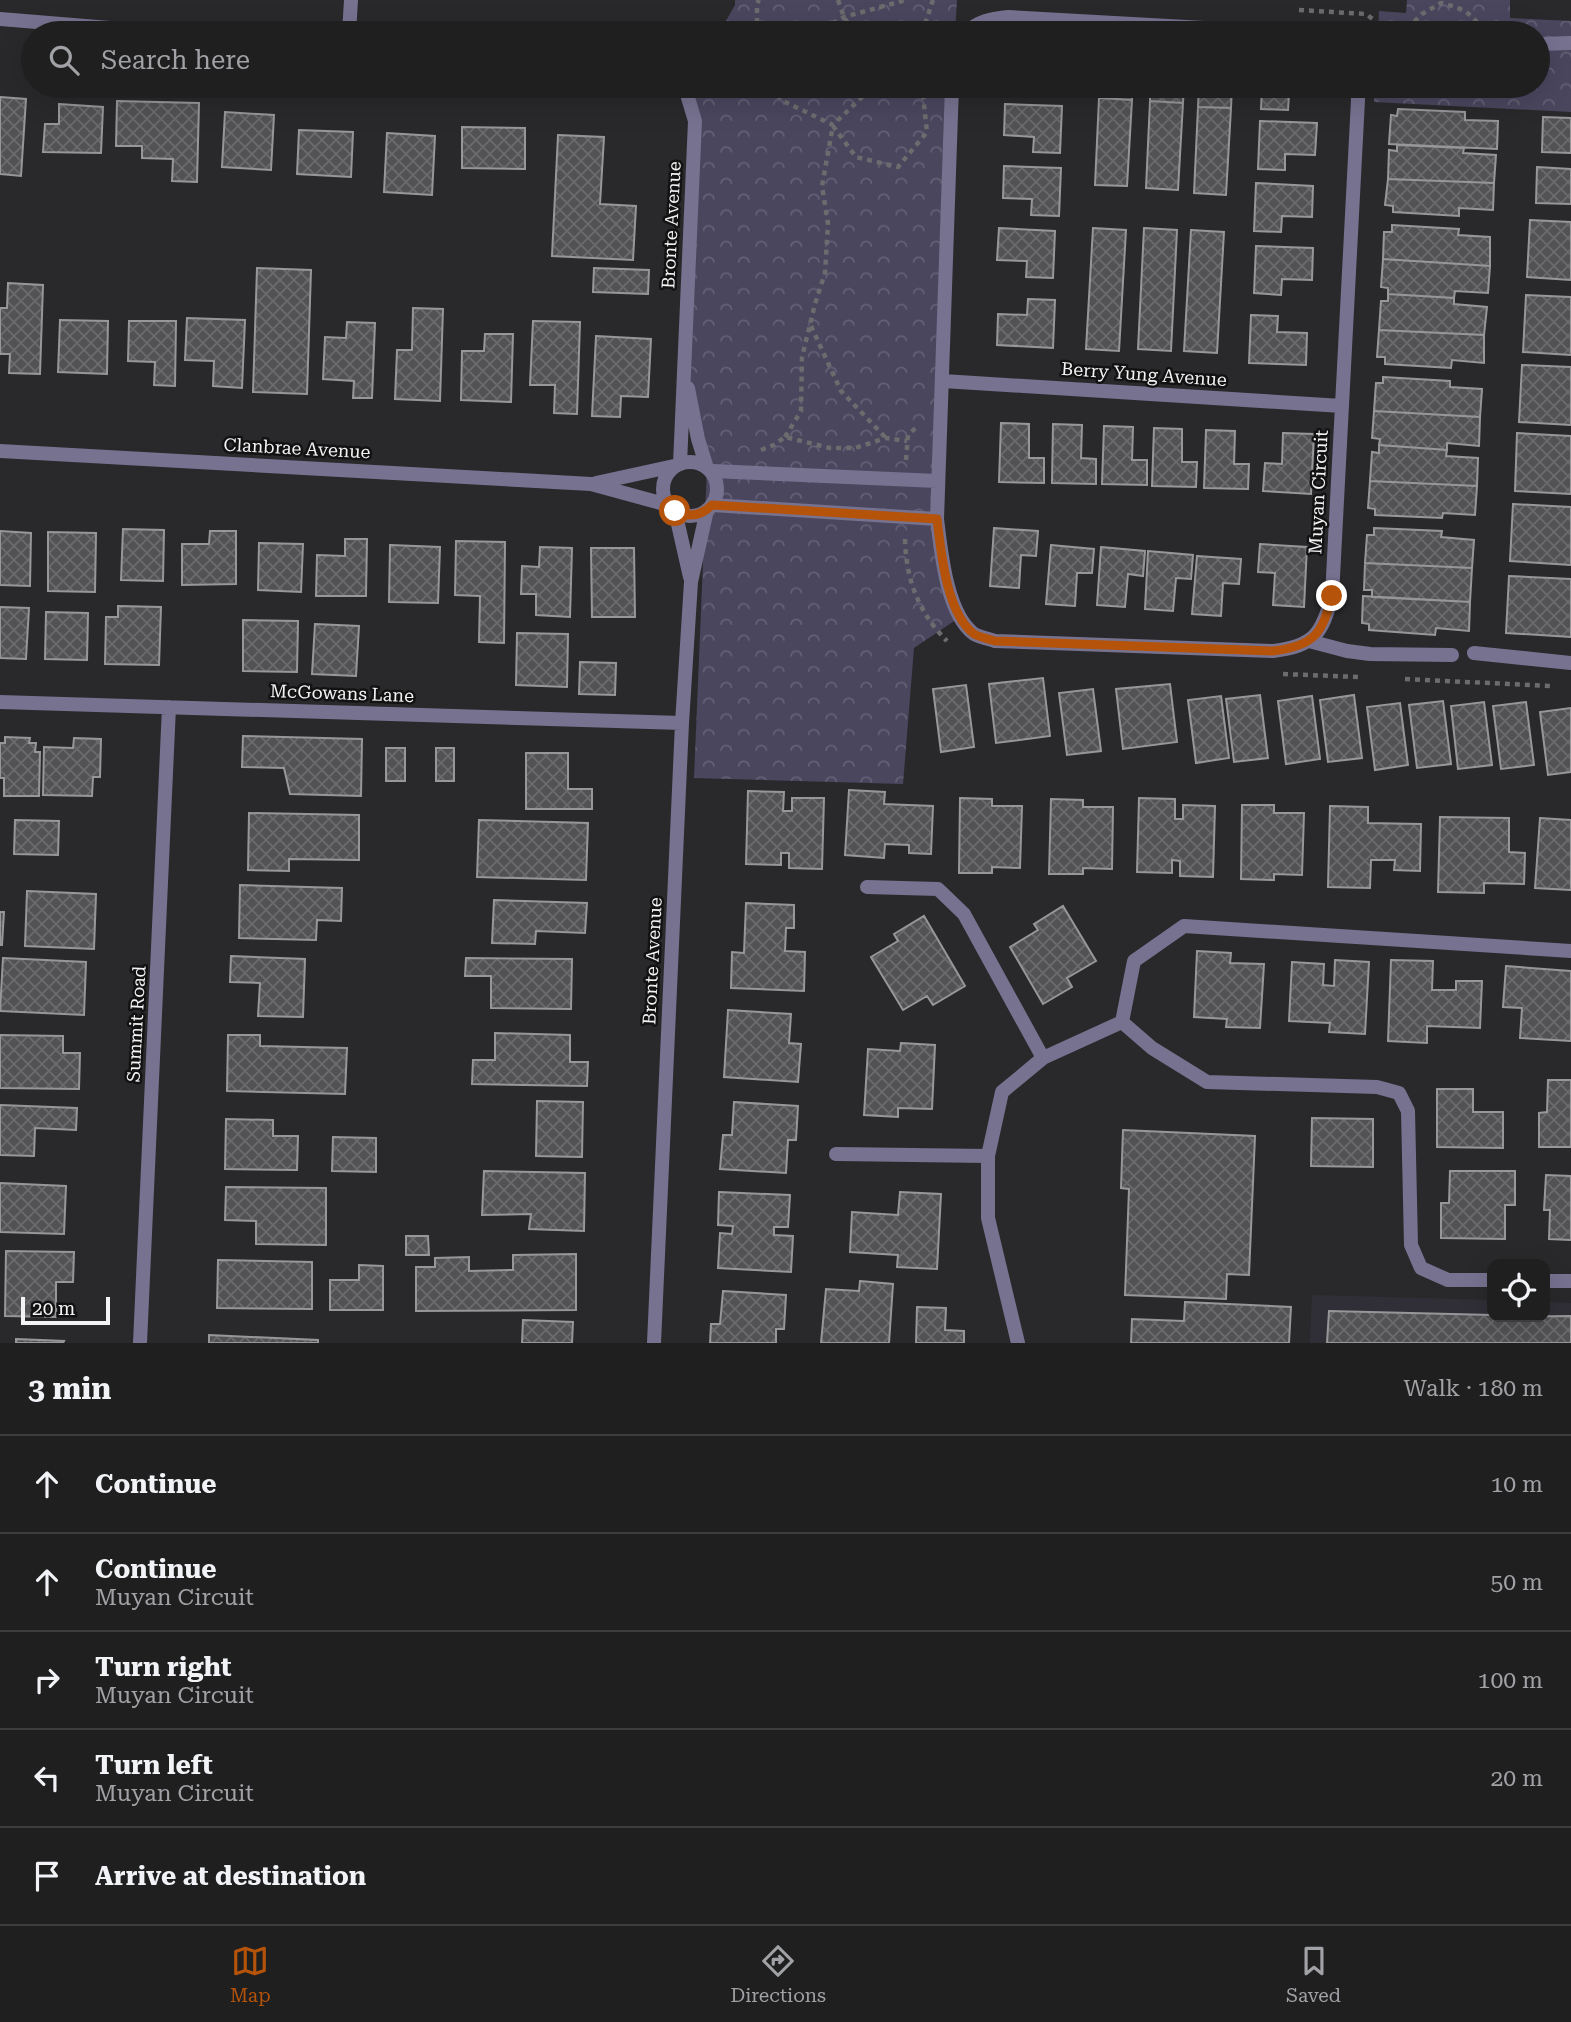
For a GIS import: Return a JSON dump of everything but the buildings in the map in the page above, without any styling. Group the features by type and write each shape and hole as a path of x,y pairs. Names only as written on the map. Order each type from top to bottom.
{"street":[{"path":"350,21 351,0"},
{"path":"985,21 1008,17 1079,21"},
{"path":"0,19 24,21"},
{"path":"1550,44 1571,43"},
{"name":"Bronte Avenue","path":"677,465 695,121 687,98"},
{"path":"952,98 937,519 943,570 960,617 974,634 995,641 1273,651 1291,649 1309,642 1370,654 1452,654"},
{"name":"Muyan Circuit","path":"1309,642 1325,622 1332,596 1359,98"},
{"name":"Bronte Avenue","path":"683,362 698,439 710,469"},
{"name":"Berry Yung Avenue","path":"943,381 1342,406"},
{"name":"Clanbrae Avenue","path":"0,451 592,484 672,508"},
{"path":"937,481 710,469 695,462 677,465 668,472 663,489 664,498 672,508 682,515 691,516 710,508 937,519"},
{"name":"Clanbrae Avenue","path":"592,484 677,465"},
{"path":"710,469 717,487 710,508"},
{"name":"Bronte Avenue","path":"672,508 691,582"},
{"name":"Bronte Avenue","path":"654,1343 682,723 691,582 710,508"},
{"path":"1474,653 1571,663"},
{"name":"McGowans Lane","path":"0,702 682,723"},
{"name":"Summit Road","path":"141,1343 169,707"},
{"path":"867,887 938,889 964,914 1043,1058"},
{"path":"1122,1022 1134,961 1184,926 1571,951"},
{"path":"1018,1343 988,1218 988,1156 1003,1091 1043,1058 1122,1022"},
{"path":"1122,1022 1152,1048 1207,1082 1377,1087 1399,1093 1408,1111 1410,1245 1422,1268 1448,1280 1487,1280"},
{"path":"836,1154 988,1156"},
{"path":"1550,1281 1571,1281"}],"path":[{"path":"757,21 759,0"},
{"path":"838,0 846,21"},
{"path":"837,21 906,0"},
{"path":"926,21 933,0"},
{"path":"1415,21 1441,2 1462,8 1477,21"},
{"path":"780,98 833,125 856,157 898,167 927,132 923,98"},
{"path":"755,453 785,437 801,411 802,357 825,273 828,224 822,186 833,125 861,98"},
{"path":"811,325 841,391 886,438"},
{"path":"906,480 908,435 924,421"},
{"path":"785,437 830,448 855,447 886,438 907,441"},
{"path":"905,517 905,555 911,585 933,627 955,647"},
{"path":"1280,674 1362,677"},
{"path":"1404,679 1557,686"}],"shaded area":[{"path":"1312,1295 1487,1300 1487,1322 1550,1322 1550,1302 1571,1303 1571,1343 1310,1343"}],"green space":[{"path":"735,0 957,0 956,21 726,21"},
{"path":"1407,0 1510,0 1510,18 1571,21 1571,112 1374,102 1374,98 1550,98 1550,21 1379,21 1379,11 1406,13"},
{"path":"689,98 952,98 937,519 960,617 914,648 903,784 694,778 707,468 683,362"}],"route":[{"path":"675,511 691,516 707,510 712,505 937,519 943,570 960,617 974,634 995,641 1273,651 1291,649 1309,642 1325,622 1332,596"}]}
